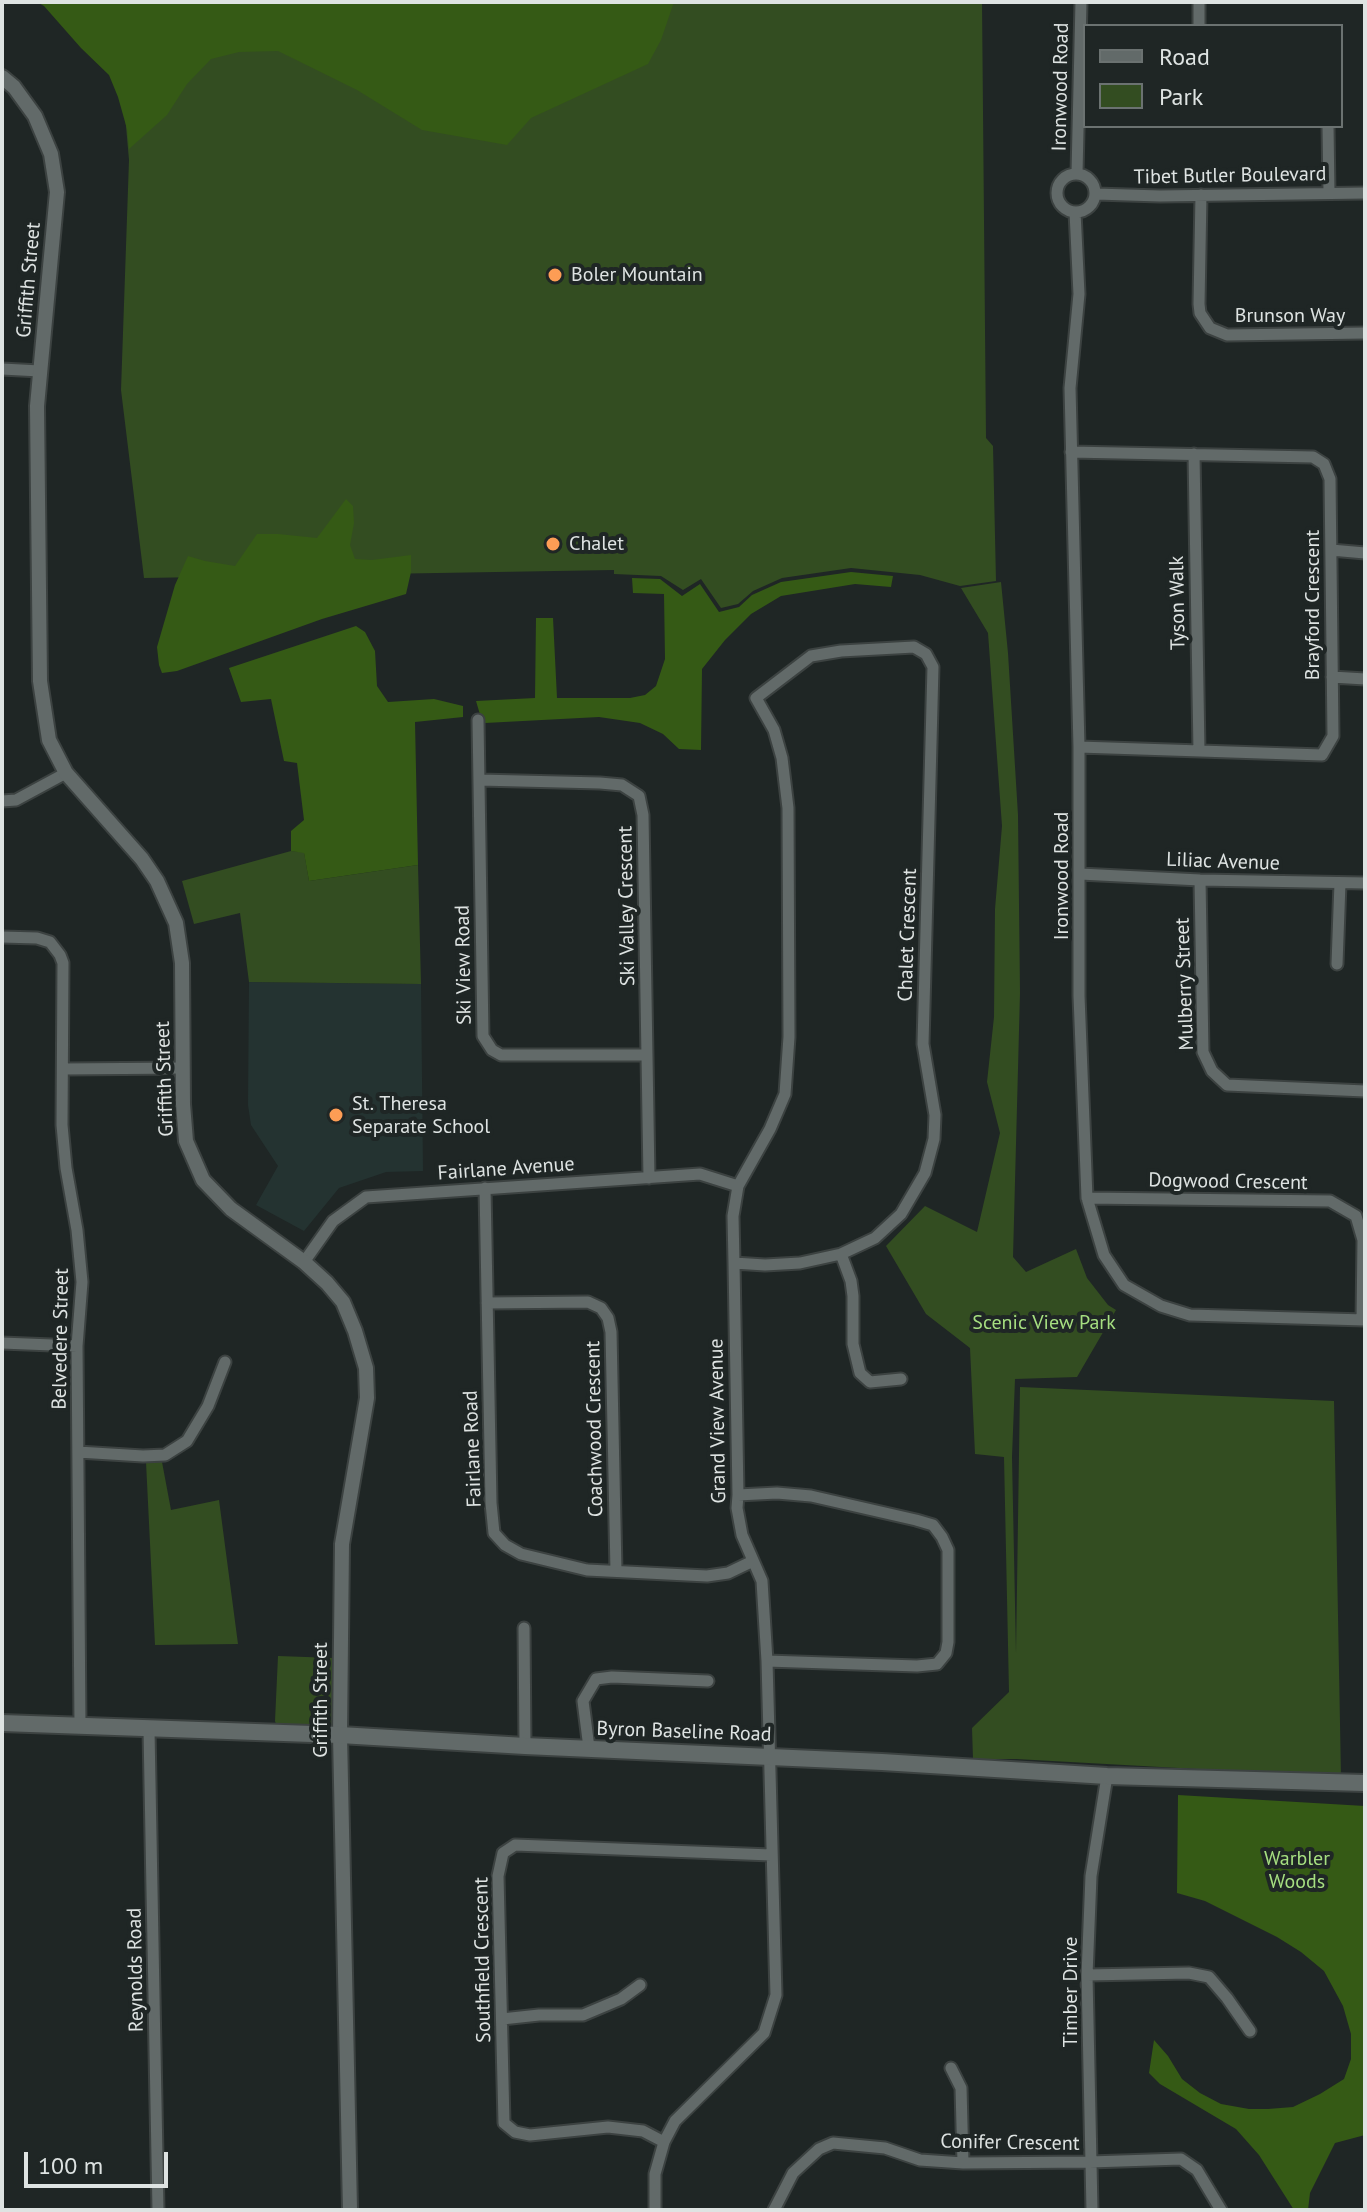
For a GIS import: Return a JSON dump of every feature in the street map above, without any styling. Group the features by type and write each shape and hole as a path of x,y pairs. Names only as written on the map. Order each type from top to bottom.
{"main road":[{"name":"Byron Baseline Road","path":"2,1723 340,1735 1107,1776 1365,1783"}],"street":[{"name":"Ironwood Road","path":"1077,173 1081,2"},
{"path":"1199,2 1199,24"},
{"name":"Griffith Street","path":"2,77 14,87 35,116 51,154 57,192 37,406 40,681 49,740 66,773 142,859 157,881 176,923 182,963 186,1141 203,1180 231,1209 304,1262 327,1283 343,1302 366,1368 367,1398 342,1544 340,1735 350,2210"},
{"path":"1328,128 1329,193"},
{"path":"1077,173 1093,182 1096,194 1088,208 1075,212 1062,205 1057,191 1064,177 1077,173"},
{"name":"Tibet Butler Boulevard","path":"1096,194 1365,193"},
{"name":"Brunson Way","path":"1201,195 1199,304 1200,313 1210,328 1227,335 1365,333"},
{"name":"Ironwood Road","path":"1075,212 1079,294 1070,388 1079,747 1079,996 1087,1198 1104,1255 1124,1285 1161,1306 1190,1315 1364,1320"},
{"path":"2,369 40,371"},
{"name":"Brayford Crescent","path":"1071,452 1313,457 1324,464 1330,479 1333,736 1322,755 1079,747"},
{"name":"Tyson Walk","path":"1194,454 1199,751"},
{"path":"1331,550 1365,553"},
{"name":"Chalet Crescent","path":"734,1263 800,1263 841,1254 875,1238 901,1214 925,1173 934,1139 935,1115 923,1044 933,667 926,654 914,647 811,656 756,698"},
{"path":"1332,677 1365,679"},
{"name":"Grand View Avenue","path":"655,2210 655,2174 664,2142 675,2121 764,2033 776,1995 762,1581 742,1535 737,1508 733,1216 738,1186 770,1129 785,1094 789,1037 788,808 782,758 774,730 756,698"},
{"name":"Ski View Road","path":"478,720 483,1036 492,1050 501,1055 647,1055"},
{"path":"2,801 16,800 66,773"},
{"name":"Ski Valley Crescent","path":"480,780 622,785 639,796 643,815 649,1178"},
{"name":"Liliac Avenue","path":"1080,874 1365,883"},
{"name":"Mulberry Street","path":"1200,880 1203,1052 1212,1071 1227,1085 1365,1091"},
{"path":"1337,964 1340,883"},
{"name":"Belvedere Street","path":"2,937 37,938 50,942 63,963 62,1125 82,1282 77,1346 80,1726"},
{"path":"64,1069 183,1068"},
{"name":"Fairlane Avenue","path":"304,1262 333,1221 366,1197 700,1174 738,1186"},
{"name":"Fairlane Road","path":"485,1188 494,1533 505,1545 521,1554 587,1570 707,1576 728,1573 753,1561"},
{"name":"Dogwood Crescent","path":"1087,1198 1330,1201 1356,1216 1363,1240 1364,1320"},
{"path":"841,1254 851,1281 853,1344 860,1373 870,1382 901,1379"},
{"name":"Coachwood Crescent","path":"487,1303 588,1302 601,1308 608,1318 611,1332 616,1571"},
{"path":"2,1343 77,1346"},
{"path":"78,1452 165,1455 187,1441 208,1406 225,1362"},
{"path":"738,1495 777,1493 811,1496 916,1520 933,1525 948,1550 948,1642 946,1653 937,1664 767,1661"},
{"path":"524,1628 525,1746"},
{"path":"589,1748 583,1701 596,1679 708,1681"},
{"name":"Reynolds Road","path":"149,1730 158,2210"},
{"name":"Timber Drive","path":"1092,2210 1087,1975 1091,1876 1107,1776"},
{"name":"Southfield Crescent","path":"664,2142 643,2131 608,2127 530,2135 515,2132 504,2123 498,1876 503,1853 515,1845 771,1855"},
{"path":"1087,1975 1189,1973 1209,1977 1250,2031"},
{"path":"502,2019 583,2015 621,1999 640,1985"},
{"path":"951,2068 961,2088 963,2163"},
{"name":"Conifer Crescent","path":"774,2210 793,2173 819,2149 833,2143 885,2148 920,2160 963,2163 1181,2159 1197,2170 1221,2210"}],"shaded area":[{"name":"St. Theresa Separate School","path":"249,982 421,984 423,1171 386,1172 339,1188 304,1231 256,1205 278,1166 251,1125 248,1105"}],"green space":[{"path":"37,2 674,2 661,40 648,64 531,118 507,145 422,130 357,90 278,51 239,52 211,59 187,84 167,115 129,149 127,129 109,75"},
{"name":"Boler Mountain","path":"115,2 982,2 986,438 993,446 996,581 960,586 920,575 851,568 782,578 753,591 738,604 721,608 701,579 683,590 661,576 614,574 614,570 144,578 121,390 129,160"},
{"path":"346,499 353,506 350,545 355,559 411,555 406,594 322,619 177,671 162,673 157,647 175,585 188,556 235,566 257,534 317,538"},
{"path":"851,572 893,576 891,587 855,584 781,596 751,614 725,640 702,669 701,750 679,749 663,734 640,723 599,717 485,723 481,718 476,701 535,698 536,618 553,618 557,698 630,698 645,695 656,686 665,659 664,594 633,593 632,578 660,579 682,596 700,584 719,612 739,607 752,595 781,582"},
{"name":"Scenic View Park","path":"1001,582 1018,815 1020,993 1013,1257 1026,1272 1076,1249 1087,1278 1108,1305 1116,1310 1077,1377 1015,1379 1012,1457 1016,1653 1020,1387 1334,1401 1341,1777 973,1759 972,1728 1009,1692 1004,1457 975,1454 970,1348 926,1314 886,1246 925,1206 977,1232 1000,1133 987,1082 994,1017 995,909 1002,826 988,633 961,588"},
{"path":"356,626 365,632 375,651 377,686 388,702 434,699 463,706 463,717 415,722 418,865 309,881 304,853 291,851 291,831 304,820 297,763 284,761 271,699 241,702 229,668"},
{"path":"291,851 304,852 309,881 418,865 421,984 249,982 240,913 194,924 182,881"},
{"path":"146,1462 162,1462 171,1510 219,1500 238,1644 155,1645"},
{"path":"278,1656 334,1658 334,1721 331,1727 277,1727"},
{"name":"Warbler Woods","path":"1178,1795 1365,1806 1365,2135 1335,2143 1310,2193 1308,2210 1294,2210 1259,2155 1236,2129 1160,2084 1149,2073 1154,2040 1182,2079 1200,2093 1221,2104 1268,2109 1293,2107 1320,2094 1344,2079 1351,2059 1351,2034 1343,2006 1324,1971 1277,1937 1205,1901 1177,1893"}],"place":[{"name":"Boler Mountain","path":"555,275"},
{"name":"Chalet","path":"553,544"},
{"name":"St. Theresa Separate School","path":"336,1115"}]}
